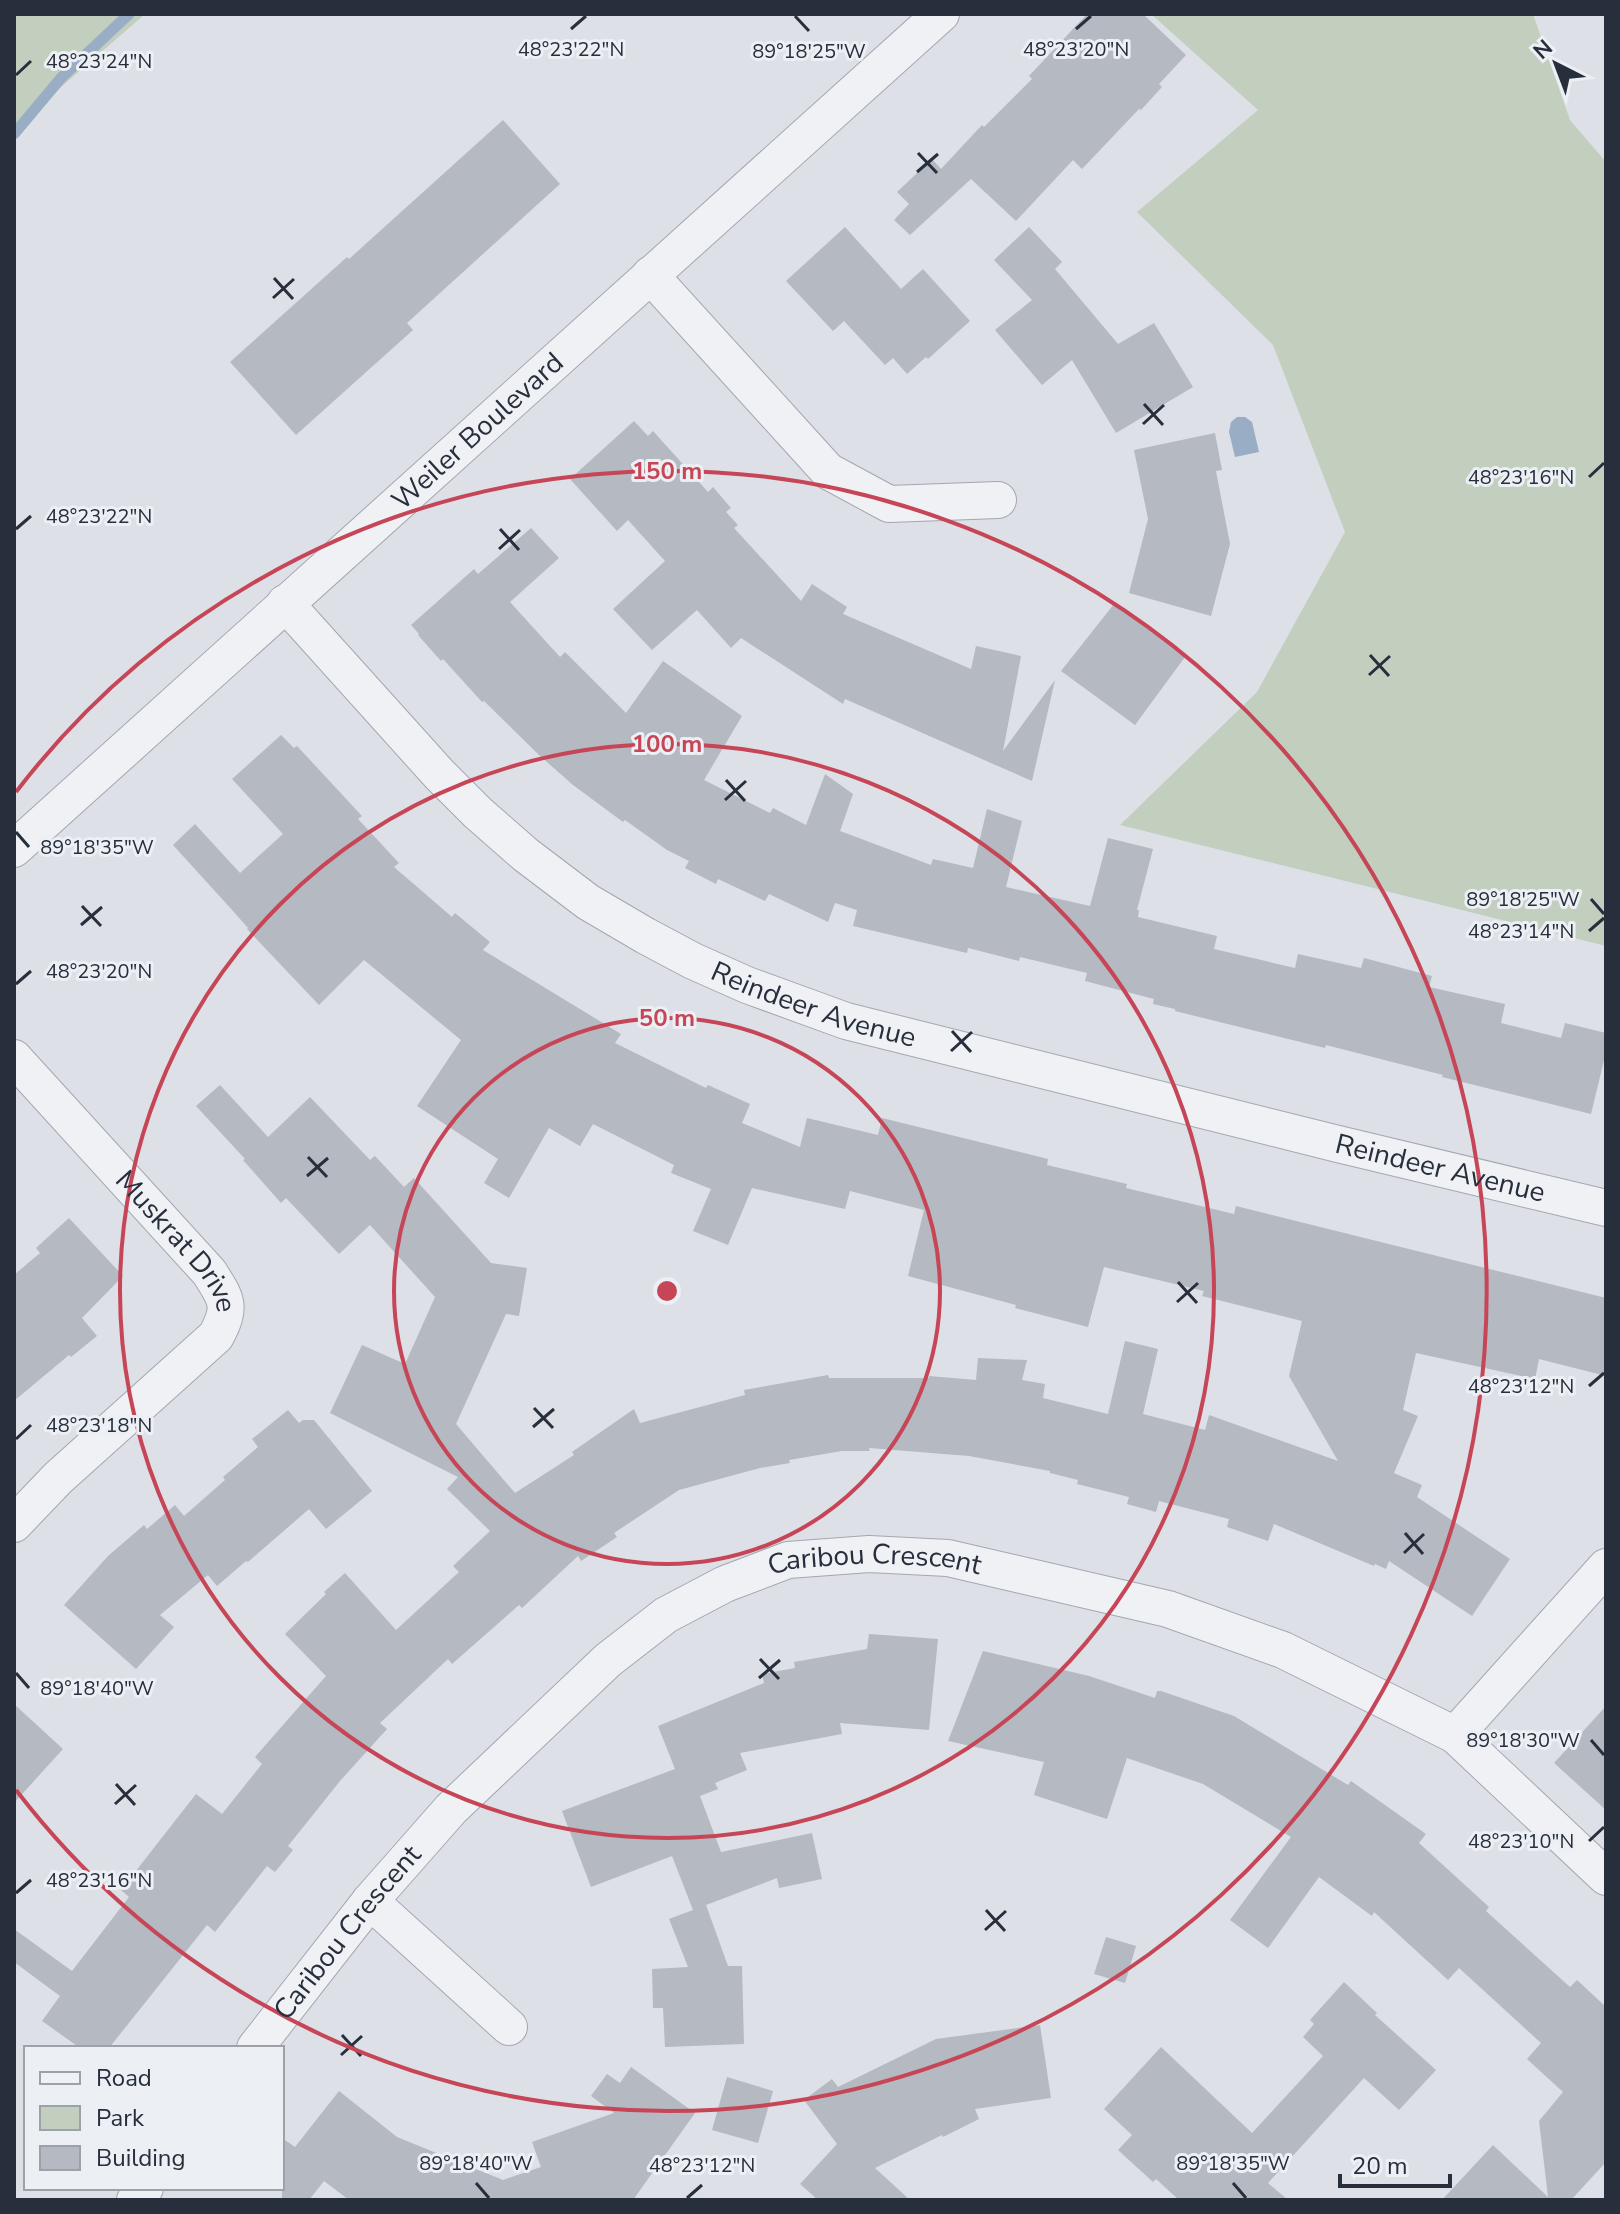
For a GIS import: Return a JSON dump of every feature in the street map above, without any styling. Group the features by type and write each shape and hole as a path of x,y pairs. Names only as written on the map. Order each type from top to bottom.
{"street":[{"name":"Weiler Boulevard","path":"14,849 941,14"},
{"path":"650,275 828,471 889,504 998,500"},
{"name":"Reindeer Avenue","path":"285,603 439,774 514,844 588,902 693,961 747,985 846,1021 1606,1208"},
{"name":"Muskrat Drive","path":"14,1058 209,1272 223,1294 226,1308 225,1319 216,1336 58,1478 14,1524"},
{"name":"Caribou Crescent","path":"257,2046 370,1901 451,1809 608,1660 666,1615 725,1584 788,1560 869,1554 948,1558 1168,1609 1283,1650 1455,1735 1606,1877"},
{"path":"1455,1735 1606,1567"},
{"path":"370,1901 509,2027"}],"green space":[{"path":"14,14 145,14 14,128"},
{"path":"1151,14 1533,14 1570,120 1606,162 1606,946 1120,825 1257,692 1345,532 1273,345 1137,212 1258,110"}],"water":[{"path":"1237,417 1245,417 1252,422 1259,452 1235,457 1229,432 1231,422"}],"building":[{"path":"1087,14 1143,14 1186,55 1159,84 1162,87 1082,169 1073,160 1016,221 971,179 910,235 894,220 909,204 897,192 932,159 941,169 982,125 984,127 1032,79 1029,76"},
{"path":"503,120 560,184 407,323 413,330 296,435 230,362"},
{"path":"845,227 901,289 923,269 970,321 907,374 893,358 885,365 844,321 833,331 786,281"},
{"path":"1029,227 1062,262 1055,269 1118,344 1154,323 1193,387 1116,433 1072,360 1042,385 995,330 1032,300 994,260"},
{"path":"634,421 648,436 653,431 708,492 713,487 731,508 726,512 738,525 734,528 801,601 812,584 847,607 843,614 971,669 976,646 1021,656 1003,751 1055,680 1032,781 845,699 843,704 741,638 731,648 697,610 652,650 613,609 665,561 628,520 617,531 570,479"},
{"path":"1215,433 1222,470 1216,471 1230,544 1211,616 1129,593 1148,519 1134,450"},
{"path":"531,528 559,558 510,602 560,657 565,652 626,713 663,661 742,716 704,780 770,813 773,808 806,825 825,774 853,794 840,831 931,865 933,859 973,868 987,809 1022,821 1006,887 1090,906 1108,838 1153,849 1137,910 1138,917 1217,936 1214,949 1295,968 1298,954 1361,968 1364,958 1432,976 1429,987 1505,1004 1501,1023 1561,1038 1565,1023 1606,1033 1606,1052 1591,1114 1326,1045 1325,1048 1175,1011 1153,1004 1154,999 1085,981 1087,973 968,948 967,953 853,926 857,910 835,903 828,922 769,894 765,901 718,879 716,884 685,868 689,861 667,850 625,820 623,822 539,755 482,702 443,659 441,661 411,625 474,569 478,574"},
{"path":"1114,604 1185,657 1135,725 1061,671"},
{"path":"281,735 294,748 297,746 362,816 358,819 399,863 394,867 452,917 455,913 490,942 483,950 621,1034 615,1043 706,1088 708,1085 750,1104 742,1123 800,1147 807,1118 878,1135 882,1118 1048,1159 1047,1165 1127,1184 1126,1188 1234,1214 1236,1206 1606,1298 1606,1376 1539,1359 1535,1379 1416,1353 1403,1410 1418,1416 1394,1473 1422,1485 1417,1497 1510,1559 1472,1616 1389,1561 1386,1569 1374,1566 1274,1524 1268,1541 1227,1527 1229,1519 1159,1501 1156,1512 1127,1504 1129,1497 1077,1484 1078,1480 1050,1471 969,1456 869,1448 870,1451 842,1451 789,1460 790,1463 679,1490 614,1533 617,1537 581,1561 578,1556 522,1608 519,1605 452,1664 448,1659 380,1723 387,1729 288,1846 293,1850 275,1872 267,1866 215,1932 207,1925 111,2046 77,2046 42,2021 60,1996 14,1962 14,1929 72,1971 129,1897 121,1890 196,1794 222,1814 262,1764 255,1757 326,1676 285,1634 326,1594 324,1592 345,1573 396,1630 459,1572 453,1566 490,1531 447,1489 458,1477 330,1413 362,1345 405,1364 435,1297 370,1225 339,1254 286,1198 281,1203 196,1106 220,1085 268,1137 310,1097 370,1160 375,1156 404,1187 414,1178 491,1263 527,1268 519,1316 506,1314 456,1424 515,1493 574,1455 572,1452 634,1409 640,1423 745,1395 744,1390 828,1375 829,1378 929,1376 976,1380 978,1358 1027,1360 1022,1380 1045,1384 1043,1398 1108,1414 1125,1341 1158,1349 1143,1414 1205,1430 1209,1415 1338,1461 1289,1376 1302,1321 1202,1296 1204,1291 1104,1267 1088,1327 1015,1308 1016,1305 908,1276 924,1210 850,1191 845,1209 752,1188 728,1245 693,1231 711,1189 671,1173 674,1165 593,1124 580,1146 549,1128 509,1198 484,1183 498,1159 417,1106 461,1040 364,960 319,1005 173,845 195,824 240,873 283,834 232,779"},
{"path":"69,1218 123,1276 82,1318 97,1336 14,1401 14,1275 40,1253 36,1248"},
{"path":"288,1410 299,1423 314,1420 372,1491 326,1529 309,1509 217,1586 208,1575 160,1615 174,1627 136,1669 64,1605 108,1556 144,1525 147,1529 175,1505 184,1516 258,1447 252,1439"},
{"path":"869,1634 938,1639 929,1730 840,1723 842,1734 740,1753 747,1770 715,1783 718,1789 700,1796 721,1852 812,1833 822,1879 779,1888 777,1878 706,1905 728,1966 742,1966 744,2044 665,2047 663,2008 653,2008 652,1969 688,1967 669,1919 693,1910 672,1856 591,1887 562,1811 675,1769 658,1726 764,1683 762,1674 795,1668 794,1662 867,1649"},
{"path":"983,1651 1089,1676 1155,1698 1157,1691 1161,1691 1234,1716 1348,1785 1351,1781 1426,1834 1419,1843 1489,1907 1486,1911 1570,1987 1577,1980 1606,2007 1606,2162 1571,2200 1442,2200 1493,2145 1548,2197 1539,2121 1563,2092 1527,2059 1541,2043 1459,1968 1448,1980 1374,1912 1372,1916 1319,1877 1268,1948 1230,1920 1291,1837 1203,1784 1127,1758 1107,1819 1034,1795 1044,1762 948,1741"},
{"path":"14,1704 63,1749 14,1803"},
{"path":"1606,1706 1606,1810 1554,1763"},
{"path":"1106,1937 1136,1946 1125,1983 1094,1974"},
{"path":"1344,1982 1377,2013 1375,2015 1436,2070 1399,2110 1364,2078 1268,2183 1288,2200 1179,2200 1156,2179 1153,2182 1118,2150 1132,2135 1104,2109 1161,2047 1252,2133 1323,2056 1303,2037 1314,2024 1310,2020"},
{"path":"1040,2025 1051,2098 975,2109 979,2119 875,2168 910,2200 818,2200 800,2184 837,2144 804,2100 832,2079 838,2087 936,2039"},
{"path":"631,2067 695,2113 633,2200 349,2200 324,2181 309,2200 282,2200 284,2139 295,2147 339,2091 397,2137 503,2180 541,2167 532,2142 614,2113 591,2096 607,2074 620,2083"},
{"path":"727,2077 773,2091 758,2143 712,2130"}],"waterway":[{"path":"14,134 61,78 129,14"}]}
